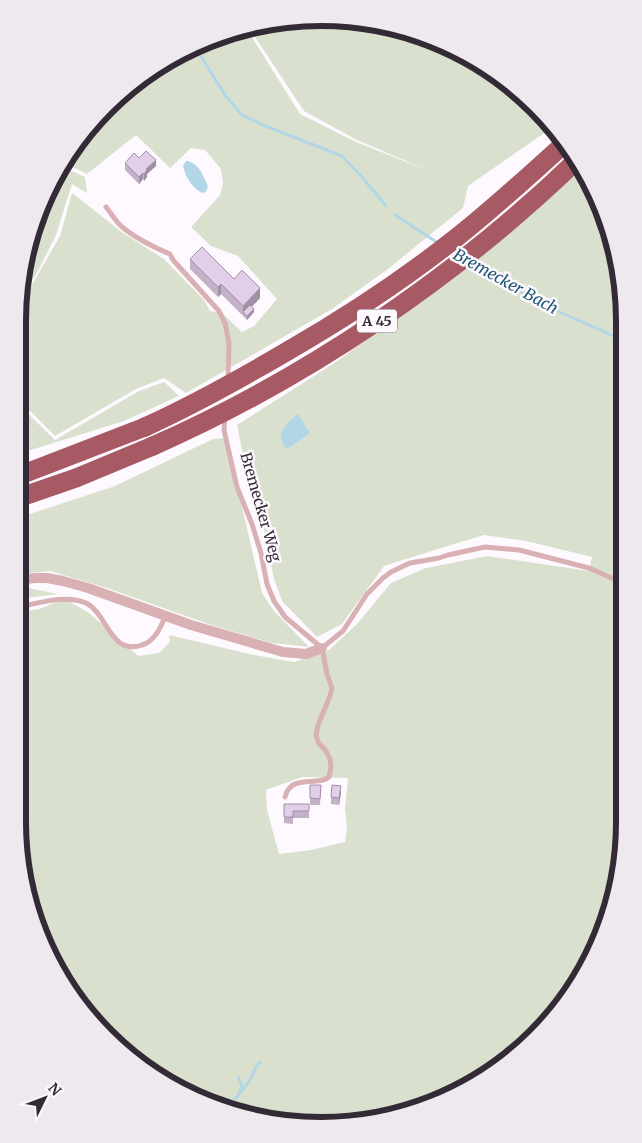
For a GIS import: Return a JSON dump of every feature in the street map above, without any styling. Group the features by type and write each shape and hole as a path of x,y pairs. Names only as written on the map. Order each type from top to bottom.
{"highway":[{"name":"A 45","path":"26,473 145,427 261,367 328,328 393,284 463,232 516,188 559,148"},
{"name":"A 45","path":"26,495 76,478 153,446 225,412 280,382 358,334 426,287 491,237 571,166"}],"street":[{"path":"26,579 47,578 88,588 191,625 283,652 306,654 322,648"}],"lane":[{"path":"106,207 119,224 129,232 158,250 170,254 172,260 219,310 225,322 229,343 227,393"},
{"name":"Bremecker Weg","path":"226,402 224,430 236,487 252,524 261,553 267,584 274,601 285,617 322,648"},
{"path":"285,797 286,792 291,786 306,781 325,780 329,777 330,759 318,742 316,735 332,688 322,648 343,631 366,594 391,572 410,563 485,547 519,550 589,568 616,580"},
{"path":"26,605 65,598 86,603 106,623 114,638 126,646 136,647 154,638 161,628 165,616"}],"green space":[{"path":"321,26 379,32 416,42 451,57 485,76 515,99 547,131 468,186 463,208 388,269 332,309 186,393 164,378 136,389 55,436 26,407 27,302 28,291 60,236 72,193 123,233 164,259 204,300 210,311 222,313 242,332 254,326 277,299 238,256 211,246 191,227 220,195 223,183 221,169 205,150 191,148 170,168 136,135 87,174 71,166 87,142 127,99 157,76 208,49 250,35 300,114 356,142 432,172 357,140 304,111 253,34 283,29"},
{"path":"69,170 85,177 87,193 72,184 56,235 29,285 36,245 42,226"},
{"path":"575,173 593,208 606,245 613,283 616,321 616,822 613,860 606,898 585,952 566,986 555,1001 515,1044 485,1067 468,1077 416,1101 397,1107 359,1114 321,1117 302,1116 245,1107 208,1094 174,1077 157,1067 127,1044 99,1016 76,986 49,935 36,898 27,841 26,611 39,609 65,599 89,613 138,656 159,653 170,642 169,635 254,655 294,662 329,650 357,624 391,583 426,568 487,556 589,571 592,557 526,541 484,535 384,566 342,624 317,637 282,601 274,579 264,530 249,485 237,425 333,364 456,276","holes":["302,777 348,778 345,809 347,829 345,842 311,850 279,854 267,810 266,790"]},
{"path":"164,382 179,396 124,421 26,451 26,412 55,440 139,391"},
{"path":"226,438 262,593 274,611 309,647 272,643 211,625 110,589 50,571 26,573 26,515 115,486 213,439"},
{"path":"26,588 58,594 26,598"}],"water":[{"path":"186,161 194,164 200,170 208,186 206,192 198,191 185,174 183,166"},
{"path":"298,414 310,433 287,449 283,444 281,435 289,421"}],"building":[{"path":"146,151 156,160 139,177 125,163 134,153 139,158"},
{"path":"202,247 234,279 242,270 260,288 243,306 221,284 218,287 190,259"},
{"path":"250,305 254,309 247,316 243,312"},
{"path":"310,785 321,785 320,799 310,798"},
{"path":"332,785 341,786 339,798 331,797"},
{"path":"284,804 309,804 309,811 293,811 293,817 284,817"}],"waterway":[{"name":"Bremecker Bach","path":"199,53 225,95 242,115 342,156 386,206"},
{"name":"Bremecker Bach","path":"395,215 438,243"},
{"name":"Bremecker Bach","path":"469,262 555,310 616,337"},
{"path":"233,1103 248,1083 260,1062"},
{"path":"238,1077 242,1086 240,1090"}]}
